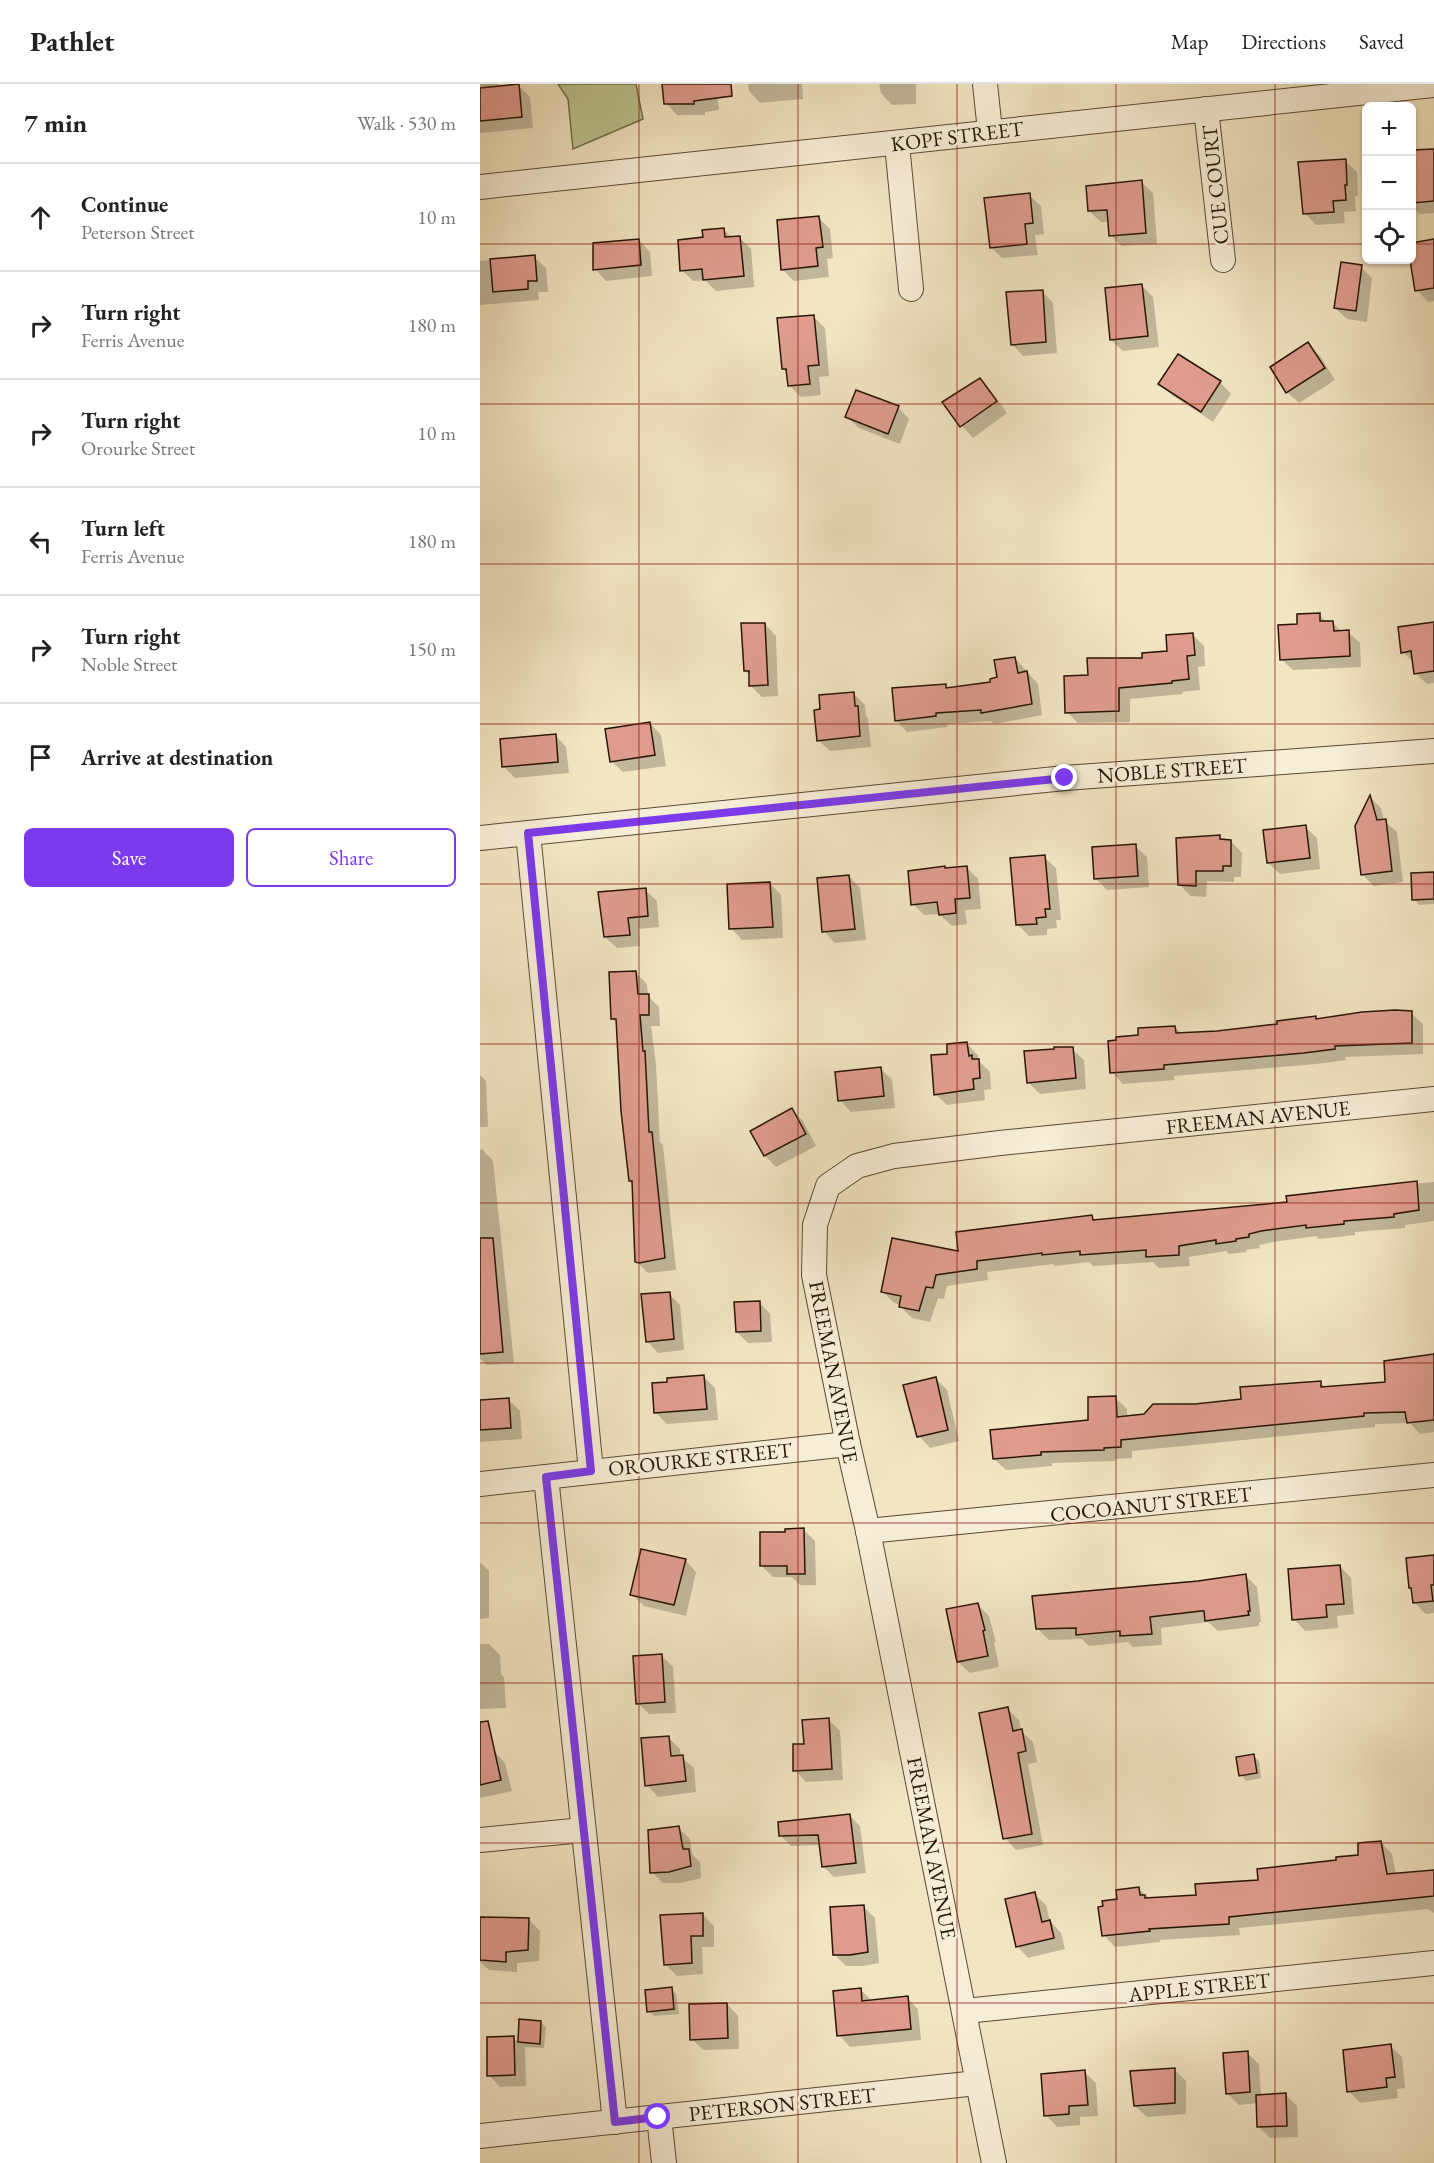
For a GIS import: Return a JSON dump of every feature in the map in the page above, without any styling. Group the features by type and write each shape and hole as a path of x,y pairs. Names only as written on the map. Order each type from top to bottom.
{"street":[{"path":"985,84 990,131"},
{"name":"KOPF STREET","path":"480,187 1434,85"},
{"name":"CUE COURT","path":"1206,109 1223,260"},
{"path":"897,144 911,289"},
{"name":"NOBLE STREET","path":"480,838 1065,778 1434,751"},
{"path":"528,833 591,1471"},
{"name":"FREEMAN AVENUE","path":"994,2163 868,1532 814,1275 815,1225 828,1186 857,1166 894,1156 1000,1143 1434,1099"},
{"name":"OROURKE STREET","path":"480,1484 848,1444"},
{"name":"COCOANUT STREET","path":"868,1532 1434,1475"},
{"path":"546,1477 615,2122"},
{"path":"480,1840 583,1830"},
{"name":"APPLE STREET","path":"965,2011 1434,1963"},
{"name":"PETERSON STREET","path":"480,2136 977,2083"},
{"path":"658,2117 664,2163"}],"green space":[{"path":"558,84 636,84 643,119 573,149 568,99"}],"building":[{"path":"519,84 522,117 480,121 480,88"},
{"path":"662,84 731,84 732,96 694,101 694,104 664,104"},
{"path":"1434,149 1434,201 1416,203 1416,150"},
{"path":"1346,159 1346,200 1333,201 1334,212 1303,214 1298,162"},
{"path":"1142,180 1146,233 1109,236 1107,210 1088,211 1086,186"},
{"path":"1030,193 1033,223 1025,224 1027,244 990,248 984,198"},
{"path":"819,216 823,247 816,248 818,266 781,270 777,220"},
{"path":"724,228 725,237 740,236 744,276 703,280 702,269 680,271 678,240 703,237 702,230"},
{"path":"639,239 641,265 593,270 593,243"},
{"path":"1434,239 1434,288 1415,291 1411,264 1416,264 1416,242"},
{"path":"535,255 537,281 528,281 528,289 493,292 490,259"},
{"path":"1341,262 1362,265 1356,311 1334,308"},
{"path":"1142,284 1148,336 1110,340 1105,288"},
{"path":"1043,290 1046,342 1011,345 1006,292"},
{"path":"814,315 819,365 808,366 810,384 788,386 786,369 782,369 777,318"},
{"path":"1308,342 1325,368 1286,393 1270,367"},
{"path":"1178,354 1221,381 1201,412 1158,384"},
{"path":"980,378 997,401 960,427 942,402"},
{"path":"856,390 899,406 888,434 845,417"},
{"path":"1320,613 1320,621 1333,621 1334,631 1349,630 1350,656 1280,660 1278,625 1297,624 1297,614"},
{"path":"1434,622 1434,671 1414,674 1411,651 1401,653 1398,627"},
{"path":"741,623 765,623 768,685 749,686 749,671 744,671"},
{"path":"1193,633 1195,655 1187,656 1189,679 1119,688 1119,711 1065,713 1064,676 1088,675 1087,658 1142,658 1142,653 1167,651 1166,635"},
{"path":"1015,657 1018,673 1027,671 1032,704 981,713 981,710 936,713 936,716 895,721 892,688 946,684 946,688 990,682 990,679 997,677 994,660"},
{"path":"854,692 855,706 858,706 860,736 817,741 814,710 820,709 819,695"},
{"path":"650,722 655,755 610,762 605,729"},
{"path":"556,734 558,762 502,767 500,739"},
{"path":"1370,795 1377,820 1386,819 1392,871 1361,875 1355,826"},
{"path":"1306,825 1310,858 1267,863 1263,830"},
{"path":"1220,835 1220,839 1231,840 1231,866 1223,866 1223,871 1196,871 1196,886 1178,885 1176,838"},
{"path":"1136,844 1138,876 1094,879 1092,847"},
{"path":"1045,855 1050,909 1045,909 1046,917 1036,918 1037,924 1016,925 1010,858"},
{"path":"945,866 945,868 967,866 970,898 955,899 956,913 939,915 937,902 911,905 908,871"},
{"path":"1434,872 1434,899 1412,900 1411,873"},
{"path":"849,875 855,929 822,932 817,878"},
{"path":"770,882 773,927 729,929 727,884"},
{"path":"646,888 648,916 628,918 630,935 604,937 598,892"},
{"path":"636,971 638,994 649,994 649,1015 640,1015 643,1051 645,1051 649,1132 652,1132 665,1258 639,1263 635,1262 632,1181 629,1181 621,1111 616,1019 611,1019 609,972"},
{"path":"1395,1010 1412,1011 1412,1043 1335,1046 1335,1049 1304,1053 1164,1065 1164,1069 1110,1073 1108,1041 1116,1040 1116,1037 1138,1035 1138,1028 1175,1026 1176,1033 1217,1031 1277,1024 1277,1021 1316,1016 1316,1019"},
{"path":"967,1042 969,1056 972,1055 972,1059 979,1059 980,1078 973,1079 974,1089 934,1095 931,1055 947,1054 947,1044"},
{"path":"1054,1047 1073,1047 1076,1078 1027,1083 1024,1051 1054,1049"},
{"path":"881,1067 884,1096 838,1101 835,1072"},
{"path":"792,1108 806,1134 764,1156 750,1131"},
{"path":"1417,1181 1419,1210 1394,1214 1394,1217 1261,1231 1249,1234 1249,1237 1236,1239 1236,1241 1216,1244 1216,1240 1179,1246 1179,1255 1146,1257 1146,1250 1080,1255 1080,1251 977,1261 977,1269 936,1275 933,1288 926,1287 919,1311 899,1307 901,1296 881,1292 892,1238 958,1251 956,1232 1092,1215 1093,1220 1287,1202 1286,1196"},
{"path":"480,1238 493,1238 503,1352 480,1354"},
{"path":"670,1292 674,1339 646,1342 641,1294"},
{"path":"760,1301 761,1331 736,1332 734,1302"},
{"path":"1434,1354 1434,1420 1407,1423 1405,1412 1364,1413 1364,1416 1121,1440 1121,1447 1104,1448 1104,1450 1041,1452 1041,1455 993,1459 990,1430 1088,1420 1088,1397 1116,1396 1117,1417 1144,1414 1153,1404 1195,1404 1241,1399 1240,1387 1321,1381 1321,1387 1385,1382 1384,1361"},
{"path":"704,1375 707,1409 654,1413 652,1383 667,1382 667,1378"},
{"path":"936,1377 948,1430 917,1437 903,1385"},
{"path":"509,1398 511,1428 480,1430 480,1400"},
{"path":"804,1528 805,1574 787,1574 787,1566 760,1566 760,1532 785,1532 785,1529"},
{"path":"641,1549 686,1559 674,1605 630,1595"},
{"path":"1434,1555 1434,1585 1431,1585 1433,1601 1413,1603 1406,1558"},
{"path":"1340,1565 1344,1604 1326,1605 1327,1617 1292,1620 1288,1569"},
{"path":"1246,1574 1249,1615 1205,1621 1204,1611 1150,1617 1152,1634 1120,1636 1120,1631 1076,1635 1076,1628 1036,1629 1032,1596 1198,1581"},
{"path":"978,1603 985,1630 983,1631 988,1656 957,1662 946,1609"},
{"path":"662,1654 665,1702 636,1704 633,1656"},
{"path":"1008,1707 1013,1731 1022,1729 1026,1751 1018,1753 1032,1834 1003,1839 979,1713"},
{"path":"829,1718 832,1769 793,1771 793,1744 804,1744 802,1720"},
{"path":"488,1721 501,1780 480,1785 480,1722"},
{"path":"669,1736 671,1756 683,1755 686,1781 645,1786 641,1738"},
{"path":"1254,1754 1257,1773 1239,1776 1236,1757"},
{"path":"850,1814 856,1863 822,1867 818,1835 779,1836 778,1822"},
{"path":"679,1826 683,1849 689,1849 691,1866 669,1872 650,1873 648,1830"},
{"path":"1381,1841 1387,1874 1434,1870 1434,1896 1229,1917 1229,1924 1149,1929 1150,1931 1102,1936 1098,1907 1103,1906 1102,1901 1117,1899 1116,1890 1139,1887 1140,1895 1145,1895 1145,1898 1196,1895 1195,1884 1258,1880 1257,1869 1336,1860 1336,1857 1358,1855 1358,1843"},
{"path":"1035,1892 1042,1922 1050,1920 1054,1938 1016,1947 1005,1899"},
{"path":"864,1905 868,1952 833,1955 830,1907"},
{"path":"703,1913 703,1936 691,1936 692,1963 664,1965 660,1915"},
{"path":"480,1917 529,1918 528,1950 506,1952 506,1962 480,1960"},
{"path":"672,1987 674,2009 647,2012 645,1990"},
{"path":"861,1988 862,2001 908,1996 911,2029 837,2036 833,1991"},
{"path":"727,2003 728,2038 690,2040 689,2004"},
{"path":"519,2019 541,2021 540,2044 518,2042"},
{"path":"514,2036 515,2075 487,2076 487,2037"},
{"path":"1391,2044 1395,2077 1386,2078 1387,2087 1347,2092 1343,2050"},
{"path":"1248,2051 1250,2092 1226,2094 1223,2053"},
{"path":"1175,2068 1175,2103 1134,2106 1130,2071"},
{"path":"1085,2070 1088,2105 1069,2106 1069,2114 1044,2116 1041,2074"},
{"path":"1286,2093 1287,2126 1257,2127 1256,2095"}],"route":[{"path":"658,2117 615,2122 546,1477 591,1471 528,833 1065,778"}]}
